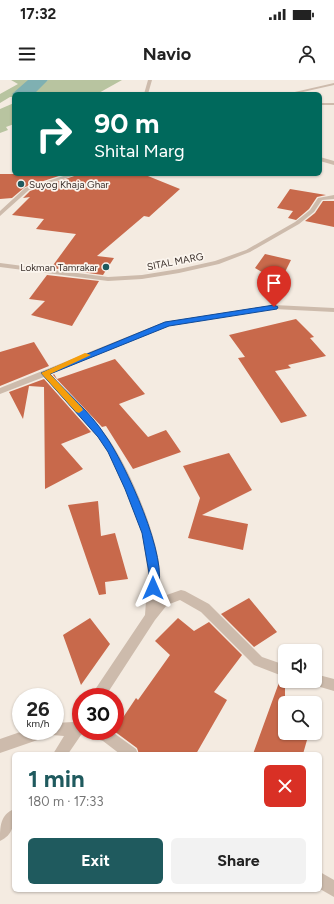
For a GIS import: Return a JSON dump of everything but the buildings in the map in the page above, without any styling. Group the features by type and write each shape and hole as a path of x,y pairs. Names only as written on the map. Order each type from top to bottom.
{"street":[{"path":"147,92 150,80"},
{"path":"297,92 334,84"},
{"path":"322,104 334,104"},
{"path":"322,160 334,163"},
{"path":"0,214 27,189 69,176"},
{"name":"SITAL MARG","path":"0,265 108,279 142,277 179,271 217,263 248,251 297,223 312,211 320,199 334,197"},
{"path":"0,391 167,324 274,307 334,310"},
{"path":"45,373 101,435 112,451 130,489 147,533 154,573 151,616"},
{"path":"103,688 151,616 163,601 181,595 205,608 258,661 278,668"},
{"path":"322,682 334,686"},
{"path":"61,752 72,737"},
{"path":"0,746 15,740"},
{"path":"112,740 128,752"},
{"path":"0,833 12,818"},
{"path":"322,881 334,889"}],"green space":[{"path":"11,80 35,80 27,84 26,90 24,92 12,92 12,97 0,103 0,94 18,84"},
{"path":"48,80 122,80 101,92 30,92"},
{"path":"12,104 12,125 6,127 8,130 0,133 0,109"}],"waterway":[{"path":"24,92 39,80"}],"slow traffic":[{"path":"79,410 45,373 88,355"}],"place":[{"name":"Suyog Khaja Ghar","path":"21,184"},
{"name":"Lokman Tamrakar","path":"106,267"}],"route":[{"path":"153,588 154,573 147,533 130,489 112,451 101,435 45,373 78,358 167,324 274,307"}]}
